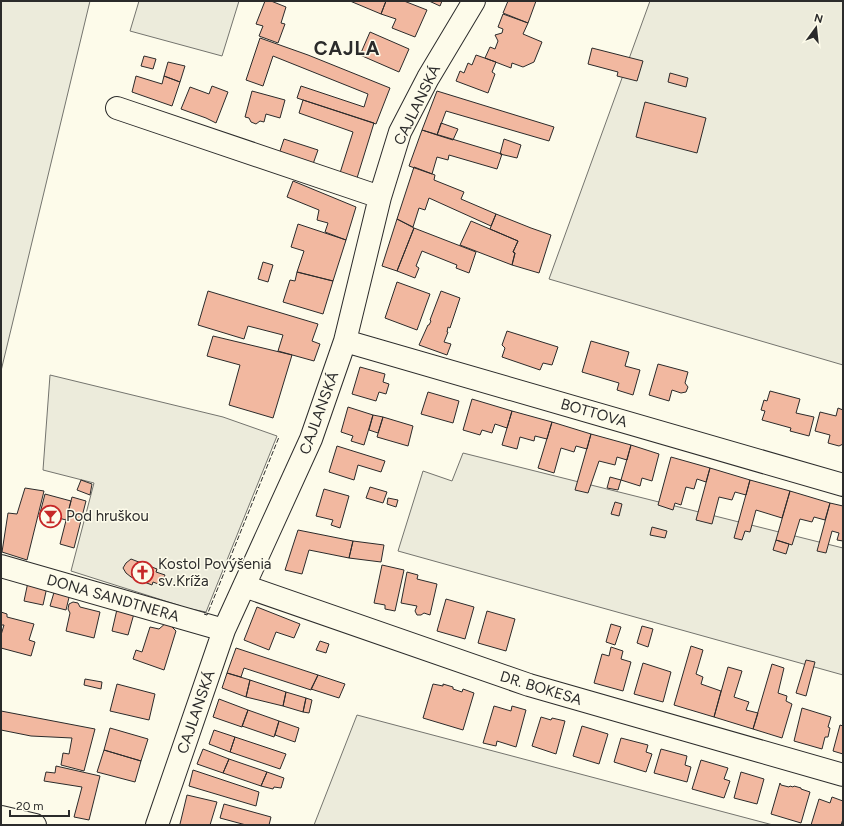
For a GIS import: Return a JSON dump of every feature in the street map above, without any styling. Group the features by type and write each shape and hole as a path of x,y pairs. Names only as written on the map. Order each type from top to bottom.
{"street":[{"name":"CAJLANSKÁ","path":"157,825 224,630 311,439 344,341 380,197 400,132 428,78 474,1"},
{"path":"117,108 380,197"},
{"name":"BOTTOVA","path":"344,341 843,485"},
{"name":"DONA SANDTNERA","path":"1,566 224,630"},
{"name":"DR. BOKESA","path":"244,586 529,685 843,775"},
{"path":"1,817 35,825"}],"shaded area":[{"path":"1,1 90,1 1,371"},
{"path":"139,1 239,1 222,56 130,31"},
{"path":"650,1 843,1 843,365 549,279"},
{"path":"50,375 223,417 277,436 206,612 181,607 71,571 94,483 43,470"},
{"path":"463,453 843,548 843,675 398,551 423,471 452,481"},
{"path":"357,715 773,825 314,825"}],"building":[{"path":"265,1 271,1 286,7 281,23 285,24 278,43 259,36 263,26 256,24"},
{"path":"350,1 386,1 381,14"},
{"path":"386,1 404,1 427,10 415,37 392,28 396,19 381,14"},
{"path":"429,1 442,1 440,6"},
{"path":"508,1 536,1 528,23 503,13"},
{"path":"503,14 528,23 523,34 542,42 534,62 523,67 512,63 511,68 485,58 490,47 495,49 498,41 495,35 502,33 503,29 498,27"},
{"path":"370,32 409,49 399,72 360,55"},
{"path":"260,38 308,55 390,88 376,124 297,98 301,86 364,107 368,94 273,56 263,86 246,80"},
{"path":"592,48 643,61 637,81 617,76 618,72 588,64"},
{"path":"476,55 496,62 492,72 495,74 488,93 456,81 460,71 464,73 468,63 472,65"},
{"path":"144,56 156,59 153,69 141,66"},
{"path":"168,62 185,66 180,82 164,76"},
{"path":"670,73 688,78 686,87 668,82"},
{"path":"136,76 162,84 164,76 180,82 172,106 132,92"},
{"path":"212,86 228,92 216,123 181,109 190,87 209,94"},
{"path":"252,91 285,100 280,118 266,114 264,122 260,121 256,124 251,122 249,118 245,117"},
{"path":"437,91 554,127 549,141 446,111 437,135 422,130"},
{"path":"303,100 374,123 357,178 340,173 353,132 299,113"},
{"path":"645,102 706,118 697,153 636,137"},
{"path":"441,123 458,129 453,140 437,135"},
{"path":"422,130 502,154 497,169 449,155 448,160 437,157 432,174 409,166"},
{"path":"284,139 318,150 313,164 279,154"},
{"path":"504,139 521,145 517,158 500,154"},
{"path":"414,167 435,175 434,180 464,192 461,199 496,214 491,226 429,198 425,210 419,208 413,227 397,219"},
{"path":"293,181 356,207 346,240 325,232 328,223 317,220 319,210 287,197"},
{"path":"496,214 551,235 539,273 512,265 515,253 513,252 518,241 490,229"},
{"path":"397,219 414,228 397,271 382,266"},
{"path":"471,221 518,241 513,252 515,253 512,265 460,245"},
{"path":"298,224 346,240 333,281 297,272 304,251 291,247"},
{"path":"414,228 476,252 469,273 456,268 457,265 422,251 416,266 419,268 415,278 397,271"},
{"path":"263,262 273,265 268,282 258,279"},
{"path":"297,272 333,281 323,314 283,302 290,280 295,281"},
{"path":"397,282 430,294 417,330 385,318"},
{"path":"208,291 318,324 312,341 320,344 314,361 278,351 283,335 248,326 244,339 198,325"},
{"path":"441,291 460,298 450,328 448,327 448,332 444,342 451,344 447,355 419,345 431,321 430,320"},
{"path":"507,331 558,347 552,365 543,363 540,370 502,357 505,348 502,345"},
{"path":"213,336 292,355 273,418 229,405 240,365 207,356"},
{"path":"591,341 629,352 625,366 640,370 633,395 617,390 619,383 582,372"},
{"path":"658,364 688,372 685,383 688,387 686,392 681,393 672,390 669,401 649,395"},
{"path":"360,367 385,374 383,382 389,384 386,394 379,392 376,401 352,394"},
{"path":"770,391 800,399 796,413 814,417 809,436 790,431 791,428 762,420 765,411 761,410 764,400 767,401"},
{"path":"428,392 459,401 453,423 421,414"},
{"path":"472,399 512,411 507,428 495,424 492,433 482,430 480,435 463,430"},
{"path":"348,407 373,415 364,445 351,441 353,436 341,432"},
{"path":"838,408 843,410 843,444 839,446 828,443 830,435 815,431 820,412 836,416"},
{"path":"512,411 552,422 547,439 535,436 534,441 520,437 517,449 502,445"},
{"path":"373,415 383,417 378,433 369,430"},
{"path":"383,417 413,426 408,446 377,437"},
{"path":"552,422 591,434 587,449 576,446 574,452 561,448 554,473 538,468"},
{"path":"591,434 631,445 627,460 617,457 615,465 599,461 588,493 575,490"},
{"path":"631,445 659,454 652,481 642,478 640,486 621,480"},
{"path":"337,446 385,461 381,472 358,465 354,480 329,472"},
{"path":"671,457 710,468 706,482 697,479 694,489 686,487 681,505 675,503 673,510 658,505"},
{"path":"710,468 750,480 746,495 735,492 732,500 719,497 712,524 696,520"},
{"path":"610,477 621,480 618,490 607,488"},
{"path":"81,480 92,484 90,495 77,490"},
{"path":"750,480 790,491 782,518 756,510 750,532 745,531 742,540 734,538"},
{"path":"370,487 387,492 383,503 366,498"},
{"path":"25,488 44,491 27,560 2,552 8,513 17,514"},
{"path":"324,489 349,496 340,528 331,525 333,520 316,516"},
{"path":"790,491 830,503 825,520 814,517 812,522 800,519 792,545 776,540"},
{"path":"45,494 71,501 66,520 55,517 54,521 39,517"},
{"path":"72,497 86,501 74,548 60,544"},
{"path":"388,498 398,500 396,507 387,504"},
{"path":"615,502 622,504 619,516 611,514"},
{"path":"830,503 843,506 843,541 837,540 839,533 832,531 826,553 817,551"},
{"path":"652,527 667,531 665,538 650,535"},
{"path":"298,530 353,541 349,558 309,550 302,574 285,570"},
{"path":"776,540 789,544 786,554 773,550"},
{"path":"353,541 384,545 381,562 349,558"},
{"name":"Kostol Povýšenia sv.Kríža","path":"131,559 157,569 156,572 165,575 161,585 153,582 152,585 131,577 126,573 123,568"},
{"path":"382,565 404,570 395,611 385,609 385,605 374,603"},
{"path":"407,572 418,575 417,579 437,584 430,615 424,613 417,615 415,611 417,606 401,603"},
{"path":"28,582 47,587 43,605 24,601"},
{"path":"55,589 70,593 66,610 50,606"},
{"path":"446,599 474,607 465,639 437,631"},
{"path":"73,602 78,603 80,607 100,612 94,638 66,631 70,613 68,609 69,604"},
{"path":"118,605 135,610 128,635 112,631"},
{"path":"257,607 300,624 294,638 276,632 269,650 244,640"},
{"path":"487,611 515,619 506,651 478,643"},
{"path":"1,612 7,614 7,617 34,624 29,640 35,642 31,656 1,648 1,635 4,625 1,625"},
{"path":"167,622 176,631 164,670 133,659 136,650 142,652 150,627 159,629"},
{"path":"611,624 621,627 615,645 606,642"},
{"path":"642,626 653,629 648,647 637,643"},
{"path":"320,641 329,644 326,653 316,650"},
{"path":"691,646 703,650 696,674 703,677 701,684 721,691 714,717 674,705"},
{"path":"611,647 623,651 621,659 631,662 623,691 594,683 602,654 609,656"},
{"path":"236,648 318,675 311,690 244,668 241,677 227,673"},
{"path":"806,660 815,662 806,696 796,693"},
{"path":"643,663 671,672 663,702 634,694"},
{"path":"772,664 784,668 778,693 787,696 786,701 792,704 782,738 753,729"},
{"path":"728,667 742,671 734,697 749,702 746,710 758,713 753,729 714,717"},
{"path":"227,673 250,680 246,697 222,688"},
{"path":"318,675 345,684 339,698 311,689"},
{"path":"85,679 102,682 101,689 84,685"},
{"path":"250,680 286,692 283,706 246,697"},
{"path":"117,684 155,694 149,720 110,711"},
{"path":"433,684 443,686 443,684 462,692 463,689 474,693 463,730 423,718"},
{"path":"286,692 306,698 303,712 283,706"},
{"path":"306,698 312,700 309,713 303,712"},
{"path":"219,699 248,710 242,727 213,717"},
{"path":"494,706 511,711 512,706 526,710 516,747 497,741 496,746 483,743"},
{"path":"802,708 831,717 828,727 830,728 828,737 825,737 822,749 794,741"},
{"path":"248,710 279,721 274,737 242,726"},
{"path":"1,711 95,729 84,771 61,765 63,753 69,754 72,738 31,736 1,730"},
{"path":"541,717 551,720 552,718 565,721 556,754 532,746"},
{"path":"279,721 299,728 295,742 275,735"},
{"path":"840,725 843,726 843,754 833,751"},
{"path":"582,726 608,734 599,764 573,756"},
{"path":"110,728 148,739 141,761 104,750"},
{"path":"214,730 235,737 230,752 209,744"},
{"path":"235,737 286,754 280,769 230,752"},
{"path":"621,738 648,745 646,752 652,754 646,772 614,762"},
{"path":"203,749 229,759 223,773 197,764"},
{"path":"661,749 687,756 685,765 691,767 687,782 654,773"},
{"path":"104,750 141,761 135,782 97,772"},
{"path":"229,759 267,772 261,786 223,773"},
{"path":"701,760 728,768 724,779 730,781 724,798 692,789"},
{"path":"56,766 100,776 89,820 74,817 82,787 44,781 46,772 55,773"},
{"path":"193,770 259,792 256,806 189,786"},
{"path":"267,772 284,778 281,788 274,787 273,789 261,786"},
{"path":"741,772 764,779 757,804 734,798"},
{"path":"780,783 781,785 789,787 794,786 810,792 801,823 771,814"},
{"path":"187,795 217,802 210,825 180,824"},
{"path":"832,797 843,801 843,819 841,825 811,825 819,799 830,803"},
{"path":"224,804 271,817 269,825 246,825 220,818"}],"fence":[{"path":"204,614 207,615 279,437"}],"place":[{"name":"Pod hruškou","path":"51,516"},
{"name":"Kostol Povýšenia sv.Kríža","path":"142,573"}],"district":[{"name":"CAJLA","path":"347,48"}]}
